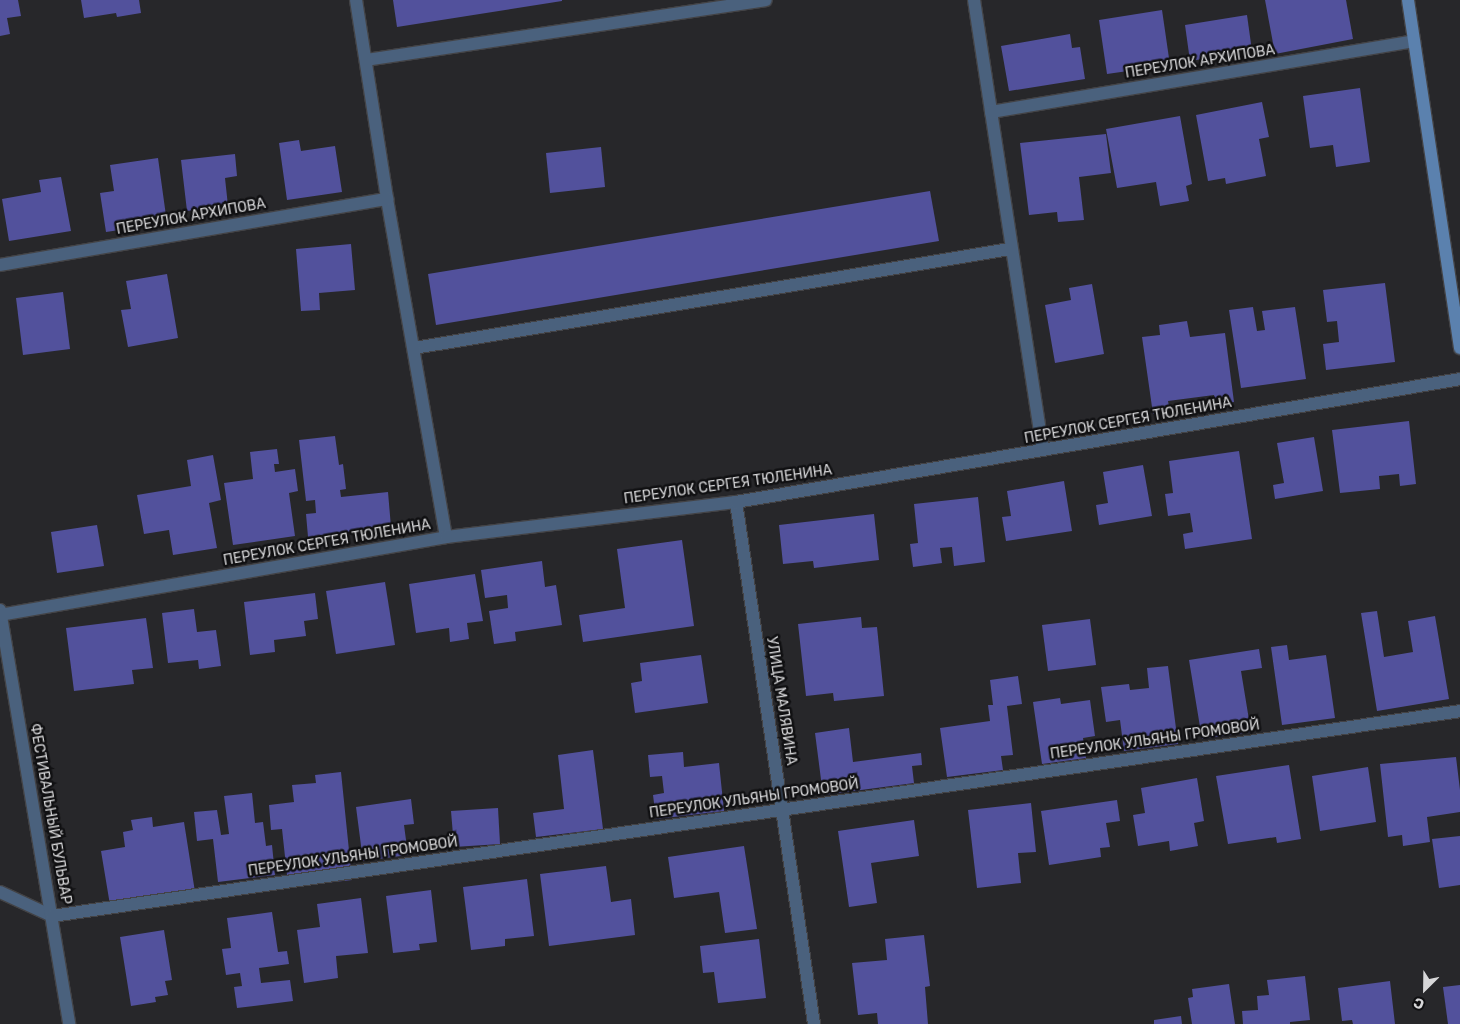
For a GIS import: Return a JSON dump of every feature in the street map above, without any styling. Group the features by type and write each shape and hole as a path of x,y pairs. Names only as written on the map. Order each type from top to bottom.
{"street":[{"path":"356,0 446,537"},
{"path":"366,60 766,0"},
{"path":"974,0 1010,249 1043,450"},
{"path":"1408,0 1460,348"},
{"name":"ПЕРЕУЛОК АРХИПОВА","path":"991,112 1414,41"},
{"name":"ПЕРЕУЛОК АРХИПОВА","path":"0,265 388,199"},
{"path":"414,348 1010,249"},
{"name":"ПЕРЕУЛОК СЕРГЕЯ ТЮЛЕНИНА","path":"0,613 446,537 736,502 1460,379"},
{"name":"УЛИЦА МАЛЯВИНА","path":"736,502 814,1024"},
{"name":"ФЕСТИВАЛЬНЫЙ БУЛЬВАР","path":"0,613 69,1024"},
{"name":"ПЕРЕУЛОК УЛЬЯНЫ ГРОМОВОЙ","path":"52,916 1460,711"},
{"path":"0,892 52,916"}],"building":[{"path":"0,0 18,0 21,16 7,18 10,34 0,36"},
{"path":"81,0 139,0 141,13 117,17 116,13 84,18"},
{"path":"393,0 562,0 562,1 397,27"},
{"path":"1265,0 1346,0 1353,39 1275,54"},
{"path":"1162,10 1170,65 1107,74 1099,20"},
{"path":"1247,15 1252,51 1190,61 1185,25"},
{"path":"1070,34 1072,48 1080,47 1085,79 1009,91 1001,46"},
{"path":"1360,88 1370,162 1336,167 1333,145 1310,148 1303,96"},
{"path":"1262,102 1269,137 1259,139 1266,176 1226,184 1225,178 1208,181 1196,115"},
{"path":"1180,116 1192,184 1186,186 1189,201 1160,206 1156,182 1117,188 1106,129"},
{"path":"1106,134 1111,173 1079,177 1084,220 1058,222 1057,212 1029,215 1020,143"},
{"path":"299,140 301,151 335,146 342,192 287,200 279,143"},
{"path":"601,147 605,187 550,193 546,153"},
{"path":"235,154 237,176 225,178 228,206 187,211 181,160"},
{"path":"158,158 167,223 106,232 100,193 114,191 110,165"},
{"path":"61,177 71,231 9,241 2,199 41,192 39,180"},
{"path":"930,191 939,241 436,325 428,274"},
{"path":"351,244 355,290 319,293 320,310 301,311 296,249"},
{"path":"167,274 178,338 128,347 121,310 131,309 126,281"},
{"path":"1385,283 1395,362 1326,370 1323,344 1339,342 1337,321 1327,322 1323,290"},
{"path":"1092,284 1104,354 1055,363 1045,305 1071,300 1069,288"},
{"path":"63,292 70,349 23,355 16,298"},
{"path":"1253,307 1257,331 1265,330 1262,311 1295,307 1306,379 1241,388 1229,310"},
{"path":"1187,321 1190,337 1225,333 1234,402 1216,405 1214,395 1168,401 1170,411 1153,414 1142,337 1160,335 1159,325"},
{"path":"1409,421 1416,484 1400,486 1399,474 1379,476 1380,489 1340,493 1332,430"},
{"path":"335,436 339,465 343,464 346,489 340,490 341,497 388,492 391,527 308,537 306,514 316,513 315,500 306,501 299,440"},
{"path":"1314,437 1323,491 1275,499 1273,485 1284,483 1277,443"},
{"path":"277,449 279,464 274,464 275,472 295,469 298,491 289,493 295,536 233,545 224,483 253,479 250,452"},
{"path":"1239,451 1252,539 1185,549 1183,534 1193,532 1190,513 1168,516 1165,494 1173,493 1169,461"},
{"path":"213,455 221,500 209,503 217,548 173,555 169,530 144,534 137,495 191,486 187,460"},
{"path":"1143,465 1152,516 1099,525 1096,505 1108,503 1103,472"},
{"path":"1064,481 1072,531 1006,541 1002,517 1011,516 1007,491"},
{"path":"978,497 985,562 954,566 952,547 940,548 942,563 913,567 910,544 918,543 914,504"},
{"path":"874,514 879,560 814,568 813,561 783,564 779,525"},
{"path":"97,525 104,566 57,573 51,532"},
{"path":"682,540 694,626 583,642 579,615 625,608 617,549"},
{"path":"542,561 545,587 556,585 562,625 515,632 516,641 494,644 489,611 508,608 507,595 485,598 481,570"},
{"path":"475,574 483,621 467,623 469,639 450,642 449,628 416,633 409,584"},
{"path":"385,582 395,645 336,654 326,591"},
{"path":"315,593 318,619 304,621 306,636 274,640 275,652 250,655 244,602"},
{"path":"194,609 197,632 216,630 221,666 199,669 198,660 168,663 162,613"},
{"path":"1377,611 1384,657 1413,652 1408,621 1435,616 1449,699 1377,711 1361,613"},
{"path":"861,617 862,628 877,627 884,696 834,701 833,693 806,696 798,624"},
{"path":"146,618 153,668 132,670 134,684 74,691 66,628"},
{"path":"1090,619 1096,665 1048,671 1042,625"},
{"path":"1287,645 1289,660 1326,655 1335,718 1282,725 1271,647"},
{"path":"1259,649 1262,668 1241,671 1251,732 1202,739 1189,660"},
{"path":"701,655 708,703 635,713 631,683 642,681 640,663"},
{"path":"1168,666 1178,744 1124,751 1120,720 1106,722 1101,687 1129,684 1130,690 1149,688 1147,668"},
{"path":"1018,676 1022,704 1007,706 1013,755 1001,756 1003,770 947,777 940,728 990,721 988,705 993,705 990,680"},
{"path":"1060,698 1061,704 1090,700 1095,736 1083,738 1086,758 1042,764 1033,702"},
{"path":"849,728 853,762 921,753 922,765 912,766 914,783 823,795 815,733"},
{"path":"593,750 603,829 536,837 533,813 564,809 558,755"},
{"path":"683,752 684,767 719,763 724,811 656,819 653,795 664,793 662,776 650,777 648,755"},
{"path":"1456,757 1460,790 1460,812 1427,817 1430,842 1403,846 1402,835 1388,837 1380,764"},
{"path":"1289,765 1301,839 1277,843 1276,837 1228,844 1216,776"},
{"path":"1368,767 1376,822 1320,831 1312,776"},
{"path":"341,772 352,880 325,883 324,871 287,875 282,829 271,830 269,805 294,802 292,785 316,783 315,775"},
{"path":"1197,778 1204,821 1194,823 1198,846 1170,851 1169,841 1138,846 1133,815 1145,813 1141,788"},
{"path":"252,793 255,823 263,822 266,846 272,845 275,875 218,882 213,839 197,841 194,812 217,810 221,835 229,834 224,796"},
{"path":"411,799 414,824 404,825 408,855 363,861 356,807"},
{"path":"1117,800 1120,821 1106,823 1110,847 1100,848 1101,857 1049,865 1041,811"},
{"path":"1031,803 1036,852 1018,853 1021,883 977,888 968,810"},
{"path":"498,808 500,844 454,847 451,811"},
{"path":"152,817 153,827 184,822 195,892 110,905 101,851 125,847 123,832 133,830 131,820"},
{"path":"914,820 919,856 871,863 877,903 849,907 838,831"},
{"path":"1460,836 1460,885 1439,888 1432,839"},
{"path":"744,846 757,929 725,933 719,892 674,898 668,857"},
{"path":"606,866 611,902 631,899 635,935 549,946 540,874"},
{"path":"527,879 534,936 505,939 505,946 471,950 463,887"},
{"path":"431,890 437,942 419,944 420,950 393,953 386,896"},
{"path":"361,898 368,953 336,956 338,978 304,983 297,930 320,927 317,904"},
{"path":"272,912 278,952 287,951 289,964 259,968 261,983 290,980 293,1001 237,1008 234,987 242,986 240,973 226,975 222,949 231,948 227,918"},
{"path":"164,930 172,980 165,981 168,995 155,997 156,1002 131,1006 120,937"},
{"path":"924,935 930,986 925,987 928,1024 878,1024 877,1013 858,1015 852,963 887,960 885,939"},
{"path":"759,939 766,998 718,1003 714,972 703,973 700,946"},
{"path":"1305,976 1310,1020 1290,1022 1290,1024 1243,1024 1242,1011 1258,1010 1257,996 1269,995 1267,980"},
{"path":"1390,981 1395,1024 1353,1024 1352,1020 1342,1021 1338,988"},
{"path":"1229,984 1235,1024 1192,1024 1188,998 1193,997 1192,989"},
{"path":"1460,985 1460,1024 1448,1024 1443,987"},
{"path":"1181,1016 1182,1024 1154,1024 1154,1020"}]}
